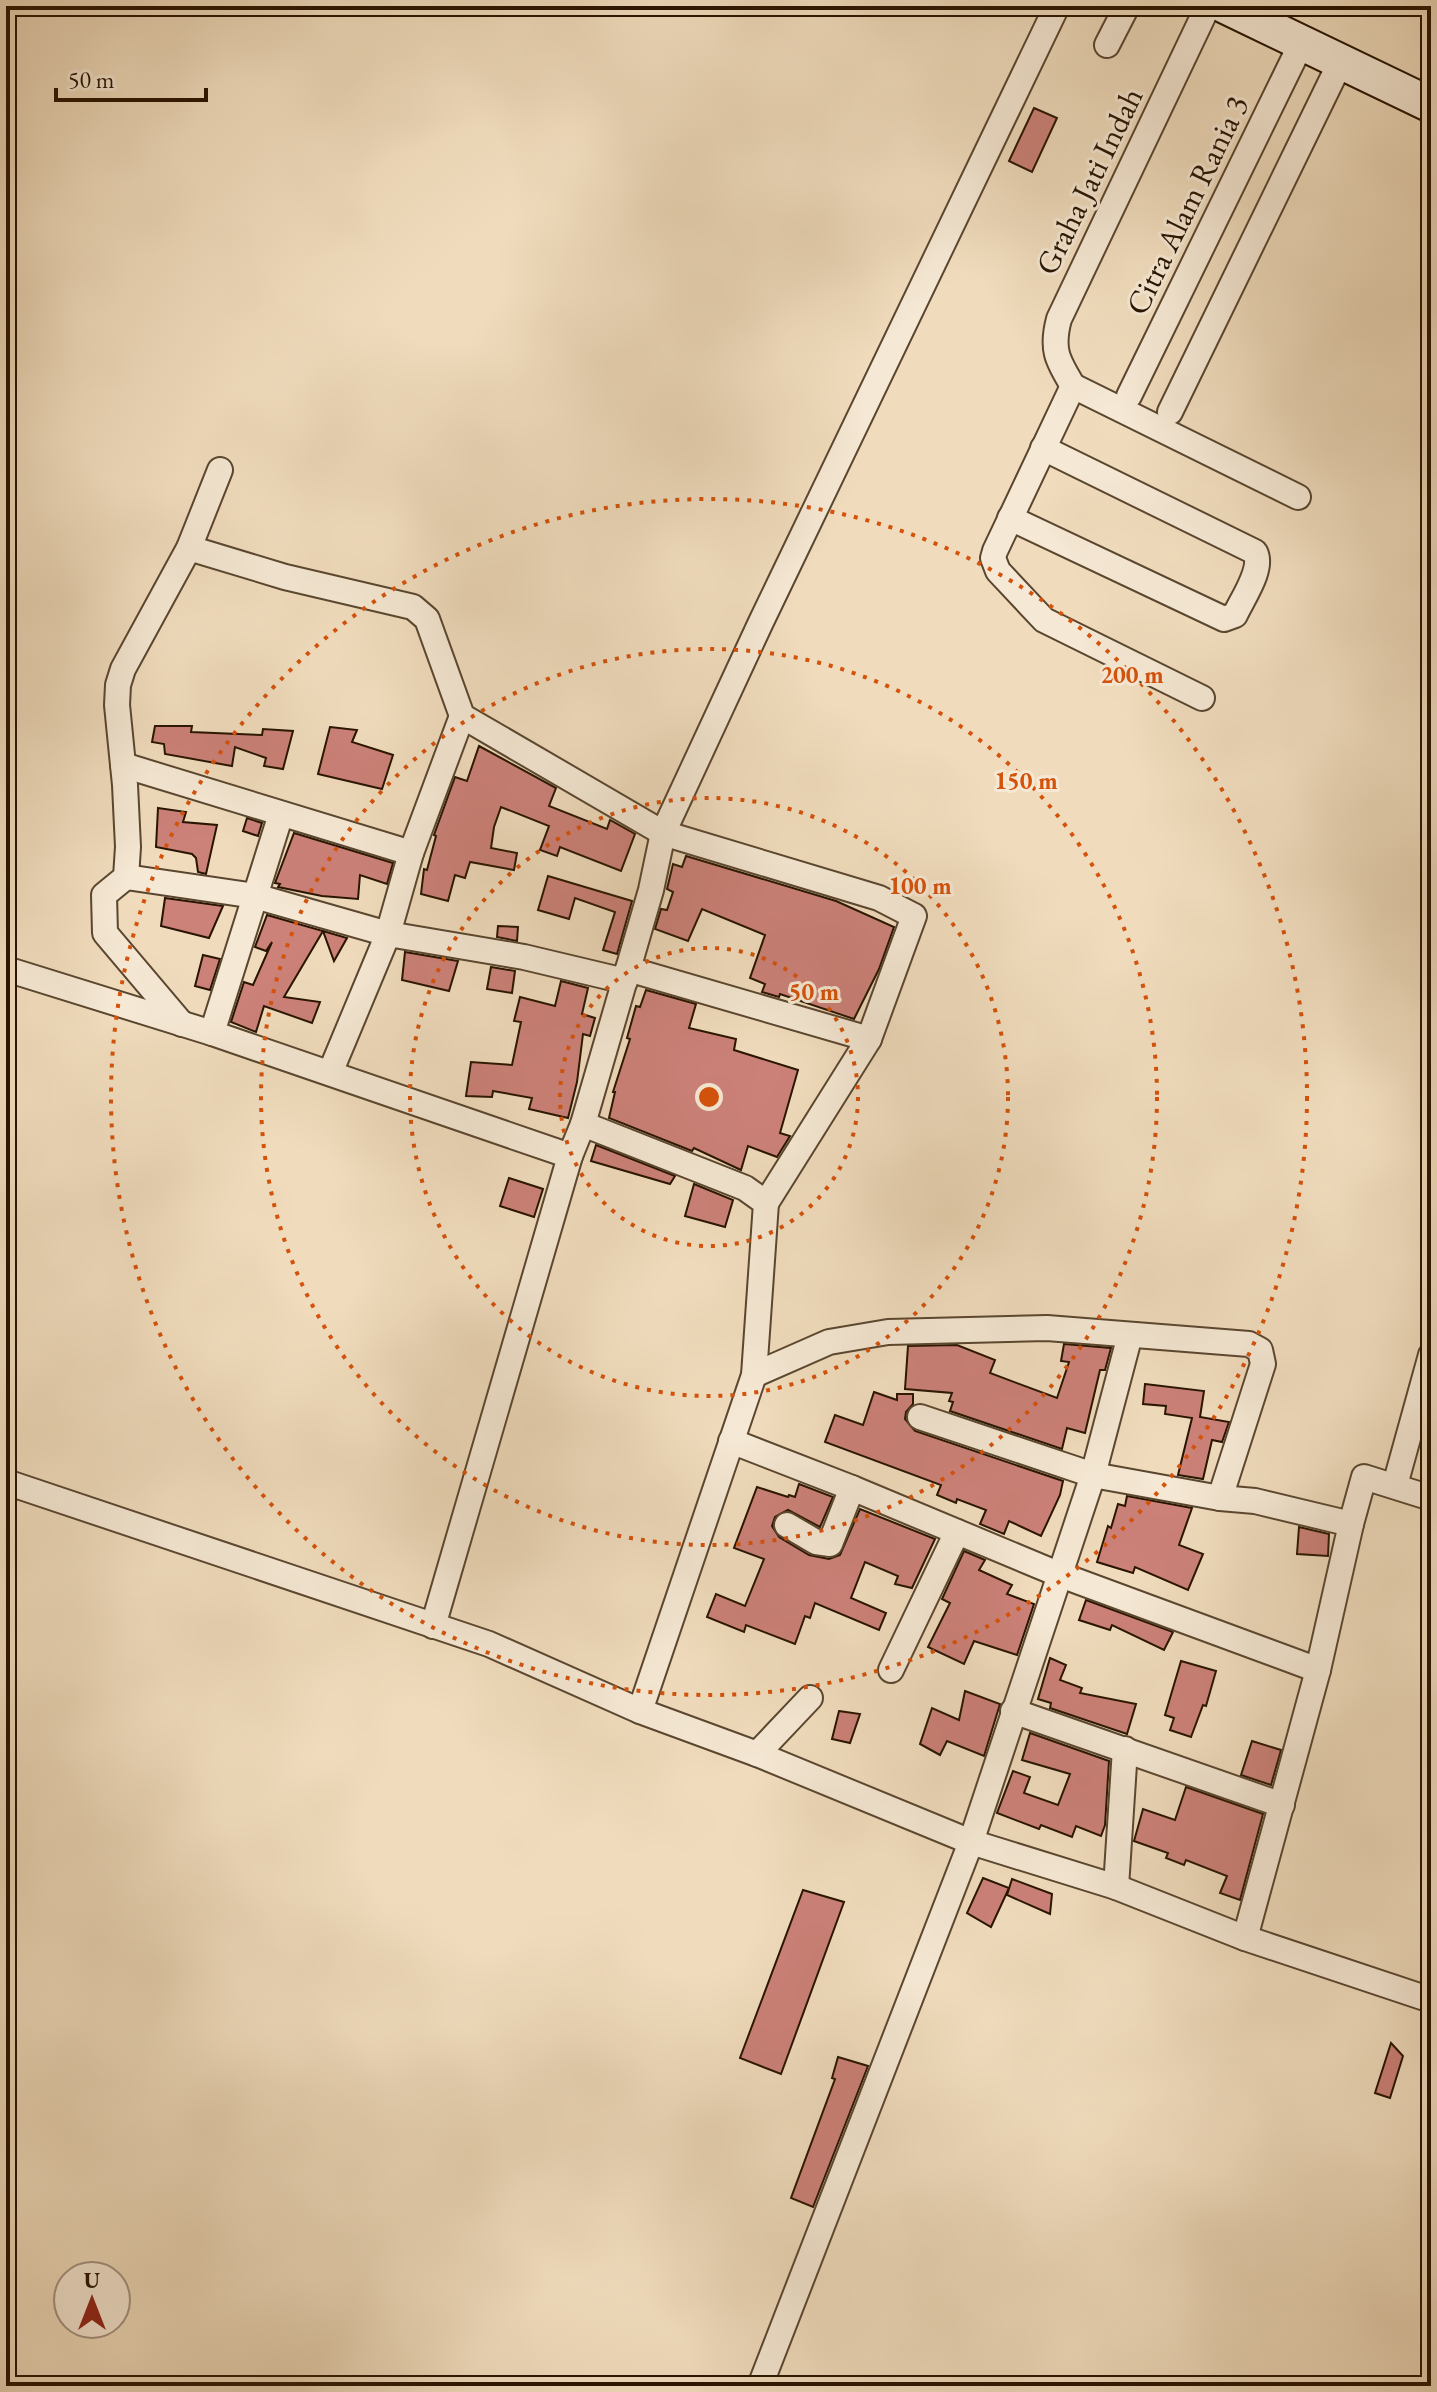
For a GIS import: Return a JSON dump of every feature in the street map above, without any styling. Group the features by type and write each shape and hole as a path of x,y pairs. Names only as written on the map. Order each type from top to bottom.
{"street":[{"path":"433,1626 570,1156 583,1124 627,975 663,833 1057,6"},
{"path":"1107,45 1127,6"},
{"name":"Graha Jati Indah","path":"1073,386 1058,363 1054,339 1059,319 1208,6"},
{"path":"1225,6 1431,105"},
{"name":"Citra Alam Rania 3","path":"1129,396 1302,42"},
{"path":"1170,412 1341,61"},
{"path":"1202,698 1044,620 995,566 995,551 1043,448 1073,386 1298,497"},
{"path":"1010,518 1224,619 1235,615 1258,566 1255,552 1043,448"},
{"path":"182,1024 105,933 104,895 126,877 128,847 117,705 123,669 189,548 220,470"},
{"path":"189,548 285,577 413,607 427,619 462,716 663,833 879,898 914,916 869,1039 766,1203 754,1375 640,1711"},
{"path":"330,1073 388,934 411,853 462,716"},
{"path":"123,765 411,853"},
{"path":"212,1033 281,814"},
{"path":"126,877 255,896 388,934 627,975 869,1039"},
{"path":"6,969 212,1033 570,1156"},
{"path":"583,1124 745,1188 766,1203"},
{"path":"754,1375 829,1342 888,1332 1047,1328 1249,1344 1260,1350 1263,1364 1220,1498"},
{"path":"760,2386 971,1842 1093,1475 1130,1335"},
{"path":"1384,1481 1426,1384 1431,1355"},
{"path":"920,1417 1093,1475 1220,1498 1255,1501 1351,1524"},
{"path":"731,1441 1058,1574 1318,1670"},
{"path":"1245,1938 1318,1670 1364,1477 1431,1498"},
{"path":"6,1482 489,1644 640,1711 757,1754 971,1842 1116,1887 1245,1938 1431,2000"},
{"path":"787,1525 816,1542 830,1544 852,1488"},
{"path":"891,1670 957,1532"},
{"path":"757,1754 810,1698"},
{"path":"1013,1711 1282,1805"},
{"path":"1116,1887 1125,1749"}],"building":[{"path":"1034,108 1057,118 1032,172 1009,161"},
{"path":"155,726 192,726 191,732 262,735 263,729 293,731 283,769 264,766 266,758 235,747 232,766 165,754 164,744 152,742"},
{"path":"330,727 357,730 352,742 393,755 382,789 318,774"},
{"path":"479,746 556,788 549,806 607,829 610,820 635,834 621,871 560,847 557,856 540,850 549,826 501,807 491,848 517,853 514,870 470,862 465,878 455,875 448,901 421,894 424,869 427,870 434,835 455,777 467,781"},
{"path":"158,808 186,812 183,822 217,825 206,874 198,872 196,858 192,854 156,847"},
{"path":"247,818 262,823 258,836 243,831"},
{"path":"294,833 393,863 387,884 360,875 358,899 278,887 280,884 275,883"},
{"path":"686,856 836,901 894,927 879,969 854,1019 780,994 779,997 762,992 765,984 750,978 765,935 702,909 688,941 655,929 661,909 667,910 673,892 667,889 673,864 682,867"},
{"path":"548,876 632,901 617,954 603,950 615,912 575,898 569,919 538,910"},
{"path":"165,898 223,906 209,938 161,926"},
{"path":"267,915 323,931 284,997 320,1002 312,1023 264,1006 256,1032 231,1022 244,982 253,985 272,942 266,951 255,947"},
{"path":"498,926 518,927 517,941 497,937"},
{"path":"323,931 347,938 334,961"},
{"path":"405,952 458,961 449,991 402,980"},
{"path":"203,955 220,959 210,990 195,986"},
{"path":"491,967 515,971 512,993 487,989"},
{"path":"561,981 588,988 582,1014 595,1018 590,1036 583,1034 577,1082 568,1118 529,1109 532,1098 493,1091 492,1097 466,1096 471,1062 512,1065 521,1022 514,1021 520,997 555,1006"},
{"path":"646,990 696,1004 689,1028 736,1039 734,1050 798,1070 780,1133 790,1136 777,1157 748,1146 741,1170 694,1148 692,1151 609,1118 636,1006 640,1007"},
{"path":"596,1145 675,1176 670,1184 591,1161"},
{"path":"509,1178 543,1189 534,1217 500,1206"},
{"path":"694,1184 733,1200 725,1227 685,1216"},
{"path":"1064,1344 1111,1348 1105,1370 1100,1370 1085,1433 1067,1428 1062,1449 950,1411 952,1393 905,1389 908,1346 957,1345 995,1360 990,1373 1057,1398 1069,1362 1061,1361"},
{"path":"1145,1384 1204,1391 1200,1417 1229,1422 1222,1442 1212,1440 1203,1479 1178,1475 1192,1418 1165,1414 1166,1406 1143,1404"},
{"path":"874,1392 897,1400 897,1394 913,1394 913,1404 906,1412 905,1419 915,1431 1063,1481 1060,1495 1041,1536 1009,1521 1004,1534 980,1524 986,1510 937,1495 941,1485 825,1442 835,1415 863,1425"},
{"path":"799,1484 833,1497 820,1527 788,1510 775,1517 772,1526 779,1537 809,1555 829,1559 840,1555 860,1509 935,1539 912,1588 895,1584 898,1576 865,1562 851,1598 886,1613 879,1630 815,1603 810,1618 805,1616 795,1644 746,1625 744,1632 707,1617 716,1594 745,1606 764,1559 734,1548 757,1487 795,1497"},
{"path":"1127,1496 1192,1508 1179,1545 1203,1554 1188,1590 1135,1567 1133,1573 1097,1562 1118,1504 1125,1506"},
{"path":"1299,1527 1329,1534 1328,1556 1297,1554"},
{"path":"964,1551 985,1560 979,1570 1012,1585 1007,1594 1034,1604 1017,1655 974,1641 964,1664 928,1647 950,1603 942,1599"},
{"path":"1086,1600 1173,1632 1164,1650 1112,1625 1110,1630 1079,1620"},
{"path":"1050,1658 1066,1665 1060,1680 1082,1688 1080,1693 1136,1704 1127,1734 1050,1708 1051,1703 1038,1699"},
{"path":"1181,1661 1216,1671 1206,1706 1203,1705 1191,1737 1170,1730 1174,1718 1165,1715"},
{"path":"965,1691 1000,1704 984,1756 947,1741 940,1755 920,1744 932,1708 959,1720"},
{"path":"839,1711 860,1714 850,1743 832,1739"},
{"path":"1030,1733 1109,1761 1105,1825 1101,1836 1076,1826 1072,1837 1041,1825 1039,1829 997,1813 1013,1771 1030,1777 1024,1793 1058,1805 1070,1774 1022,1760"},
{"path":"1252,1741 1281,1750 1271,1785 1241,1775"},
{"path":"1186,1787 1263,1814 1240,1900 1220,1893 1227,1876 1186,1860 1184,1865 1166,1858 1168,1853 1134,1841 1143,1809 1175,1820"},
{"path":"983,1878 1009,1888 991,1927 967,1913"},
{"path":"1012,1879 1052,1894 1050,1914 1007,1895"},
{"path":"803,1890 844,1902 781,2074 740,2058"},
{"path":"1391,2043 1403,2056 1390,2098 1375,2093"},
{"path":"838,2057 868,2066 813,2207 791,2198 835,2079 832,2078"}]}
